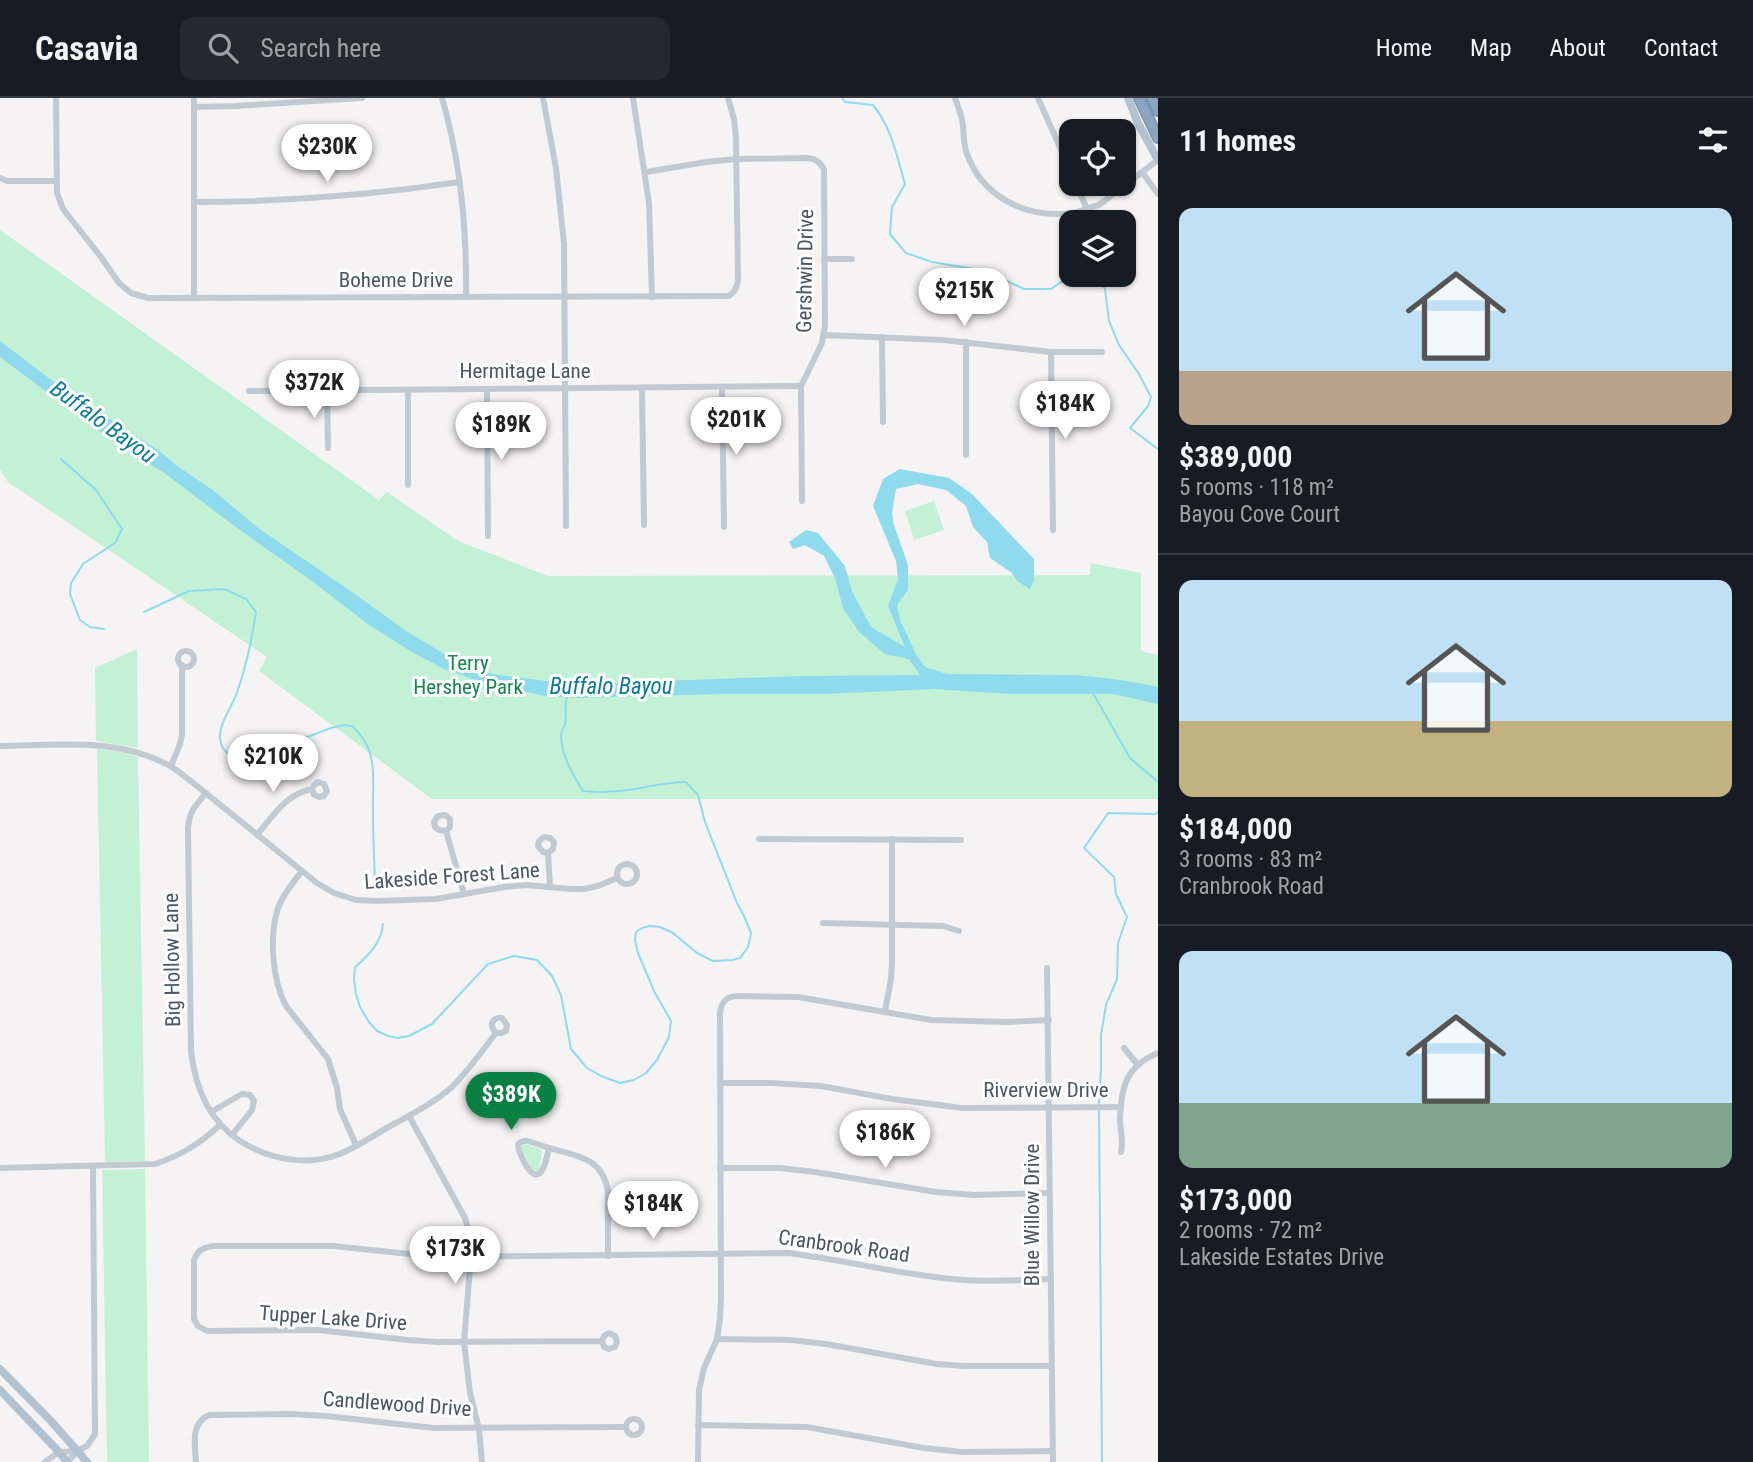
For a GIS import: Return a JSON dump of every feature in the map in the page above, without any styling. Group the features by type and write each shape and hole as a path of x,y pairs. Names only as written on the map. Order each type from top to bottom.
{"highway":[{"path":"1139,98 1158,138"},
{"path":"1152,98 1158,111"}],"main road":[{"path":"1128,98 1158,160"},
{"path":"0,1369 87,1462"},
{"path":"0,1390 67,1462"}],"street":[{"name":"Boheme Drive","path":"56,98 57,193 63,209 119,283 131,293 148,298 729,296 737,287 737,159"},
{"path":"194,98 194,297"},
{"path":"194,107 362,98"},
{"path":"442,98 460,182 467,250 466,297"},
{"path":"543,98 552,138 564,244 566,526"},
{"path":"633,98 646,172 651,222 652,297"},
{"path":"646,172 737,159 734,119 728,98"},
{"path":"955,98 962,118 965,148 979,177 991,191 1016,206 1039,213 1087,209 1099,205 1158,160"},
{"path":"1038,98 1059,145"},
{"name":"Gershwin Drive","path":"737,159 816,159 824,174 824,335 801,386 802,501"},
{"path":"1142,172 1158,194"},
{"path":"0,178 7,181 57,180"},
{"path":"194,202 286,201 352,196 460,182"},
{"path":"1081,196 1087,209"},
{"path":"824,259 852,258"},
{"path":"824,335 966,342 1051,352 1102,352"},
{"path":"882,337 883,422"},
{"path":"966,342 966,455"},
{"path":"1051,352 1053,530"},
{"name":"Hermitage Lane","path":"249,391 801,386"},
{"path":"722,387 724,527"},
{"path":"642,388 644,525"},
{"path":"486,389 488,536"},
{"path":"327,390 328,449"},
{"path":"408,390 408,485"},
{"path":"171,766 182,735 182,665"},
{"name":"Lakeside Forest Lane","path":"0,746 113,746 137,752 171,766 302,871 334,893 356,900 436,899 527,885 584,888 598,886 617,878"},
{"path":"257,835 281,805 293,795 312,789"},
{"name":"Big Hollow Lane","path":"206,793 188,818 191,1051 193,1074 204,1100 220,1125 232,1135 250,1147 290,1160 327,1158 343,1153 429,1104 451,1087 496,1033"},
{"path":"446,831 464,894"},
{"path":"760,839 961,840"},
{"path":"885,1011 891,979 892,839"},
{"path":"548,853 550,886"},
{"path":"302,871 286,891 275,919 275,976 280,996 286,1006 328,1059 340,1109 356,1145"},
{"path":"823,923 943,926 959,931"},
{"name":"Blue Willow Drive","path":"1047,968 1052,1462"},
{"path":"698,1462 699,1390 717,1339 721,1306 721,1005 731,996 799,997 931,1020 1049,1020"},
{"path":"1124,1048 1138,1065"},
{"path":"1121,1152 1123,1138 1120,1121 1124,1085 1144,1059 1158,1053"},
{"name":"Riverview Drive","path":"720,1083 821,1086 962,1108 1121,1107"},
{"path":"211,1112 242,1094 247,1093 253,1097 252,1110 232,1135"},
{"path":"409,1116 465,1218 470,1237 464,1342 482,1462"},
{"path":"0,1168 155,1164 176,1157 193,1147 220,1125"},
{"path":"549,1148 541,1171 534,1175 517,1148 518,1144 528,1141 586,1158 602,1172 607,1191 608,1256"},
{"path":"67,1462 77,1451 87,1446 95,1434 93,1166"},
{"path":"720,1168 780,1168 936,1192 974,1195 1050,1193"},
{"name":"Tupper Lake Drive","path":"254,1246 213,1246 203,1248 197,1253 193,1271 193,1311 198,1326 207,1331 318,1330 408,1340 602,1341"},
{"name":"Cranbrook Road","path":"254,1246 333,1246 439,1257 767,1253 801,1255 965,1280 1051,1279"},
{"path":"717,1339 791,1340 937,1364 1050,1366"},
{"name":"Candlewood Drive","path":"195,1462 197,1424 209,1415 326,1416 434,1428 626,1427"},
{"path":"698,1425 807,1427 924,1448 962,1452 1052,1451"},
{"path":"45,1462 60,1452 77,1451"}],"green space":[{"name":"Terry Hershey Park","path":"0,230 379,500 387,492 458,541 548,576 1090,575 1091,563 1141,573 1141,651 1158,655 1158,799 432,799 259,671 267,657 8,482 0,469"},
{"path":"934,501 944,530 914,540 905,511"},
{"path":"137,649 138,748 96,741 95,668"},
{"path":"97,749 138,757 145,1161 105,1162"},
{"path":"525,1144 542,1152 539,1170 532,1169 522,1149"},
{"path":"145,1169 149,1462 107,1462 102,1170"}],"water":[{"name":"Buffalo Bayou","path":"0,341 66,391 158,450 214,491 258,528 406,631 472,669 555,682 606,683 920,675 909,659 885,654 859,632 843,608 835,578 824,556 805,545 793,549 789,542 806,530 818,533 845,566 852,591 871,627 905,647 888,606 898,579 896,561 873,506 883,479 900,469 949,478 972,494 1034,559 1034,580 1030,589 990,558 987,542 973,527 966,506 946,490 918,484 896,489 892,513 908,565 908,590 897,605 900,620 925,667 947,674 1075,675 1127,681 1158,687 1158,704 1113,694 1009,694 935,689 824,694 579,698 545,696 481,682 444,669 369,625 163,472 114,442 0,357"}],"waterway":[{"path":"842,98 845,102 873,105 889,133 905,184 892,207 890,234 906,253 932,262 986,271 1024,289 1051,289 1059,283"},
{"path":"1104,287 1109,321 1119,345 1151,397 1148,406 1130,428 1158,449"},
{"path":"61,459 96,490 122,529 115,543 83,564 71,583 70,594 80,620 90,627 104,629"},
{"path":"144,612 189,591 224,589 246,599 256,612 237,693 221,728 221,745 232,756 254,757 331,728 352,726 367,745 373,766 375,880"},
{"path":"1093,693 1130,758 1158,782"},
{"name":"Buffalo Bayou","path":"383,924 377,943 355,967 354,979 360,1007 377,1031 398,1038 409,1036 432,1024 488,964 514,956 537,960 552,976 561,995 571,1049 587,1068 620,1083 634,1080 646,1073 657,1060 669,1037 671,1021 654,991 638,953 636,932 650,926 660,927 713,961 740,958 748,947 751,933 705,822 698,795 686,782 629,790 583,791 563,750 561,735 566,721 567,697"},
{"path":"1099,1104 1101,1035 1106,1005 1117,979 1118,943 1127,917 1116,894 1114,877 1084,848 1108,813 1158,812"},
{"path":"1099,1110 1102,1462"}]}
